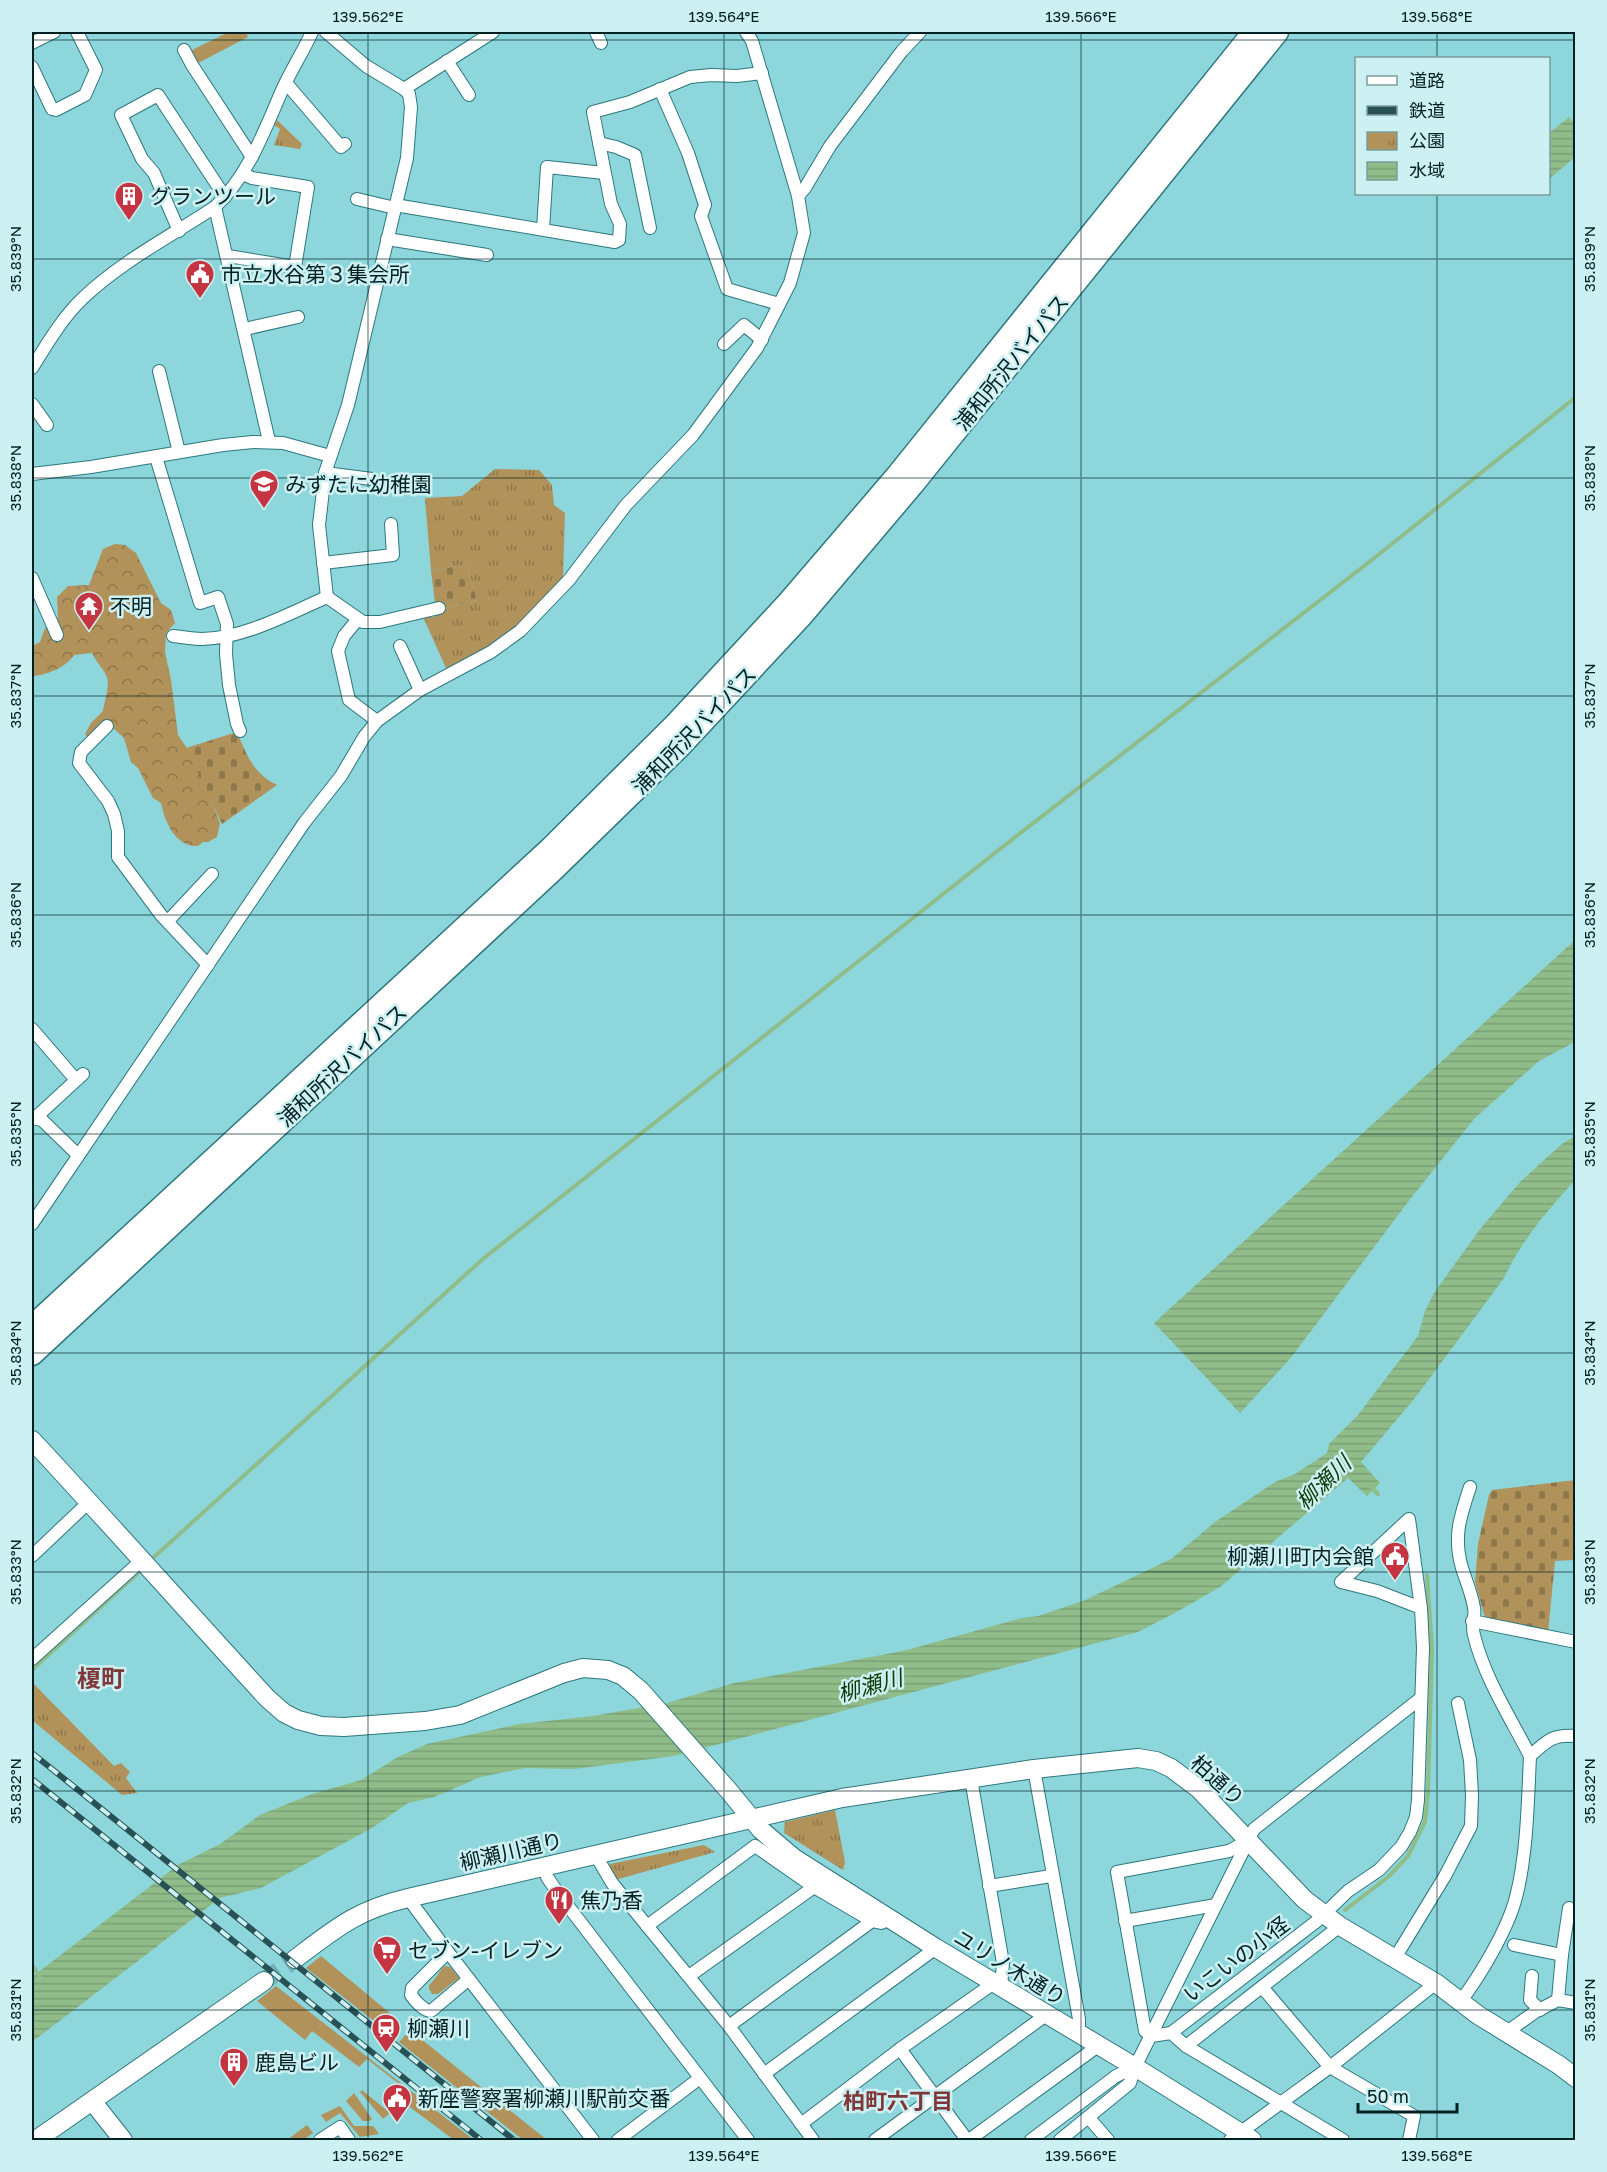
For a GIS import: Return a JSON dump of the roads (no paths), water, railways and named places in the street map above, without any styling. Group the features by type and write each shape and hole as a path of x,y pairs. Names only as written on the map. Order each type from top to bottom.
{"highway":[{"name":"浦和所沢バイパス","path":"32,1327 549,850 685,715 789,602 897,476 1254,32"},
{"name":"浦和所沢バイパス","path":"32,1354 555,868 680,746 802,615 904,494 1277,32"}],"street":[{"path":"32,43 52,32"},
{"path":"32,67 52,109 56,110 85,95 96,70 77,32"},
{"path":"32,368 60,325 82,299 116,270 216,207 225,197 243,174 252,157 312,32"},
{"path":"326,32 366,66 404,89 408,94 411,107 406,158 395,207 348,405 326,472 319,519 327,597 363,622 380,622 439,608"},
{"path":"404,89 493,32"},
{"path":"596,32 601,43"},
{"path":"32,1224 304,822 341,776 364,737 377,721 420,690 491,652 520,632 569,580 626,505 693,435 762,340 790,283 804,233 798,196 752,41 746,32"},
{"path":"798,196 805,189 830,146 902,51 920,32"},
{"path":"184,50 252,157"},
{"path":"447,61 469,95"},
{"path":"357,199 615,242 619,240 620,224 611,204 593,112 630,102 690,77 762,73"},
{"path":"286,83 341,147 345,144"},
{"path":"660,89 688,153 705,205 701,216 727,289 779,304"},
{"path":"179,231 154,173 142,159 121,114 158,95 225,197"},
{"path":"599,143 635,155 650,228"},
{"path":"543,229 547,167 604,173"},
{"path":"228,256 295,267 308,187 252,178 243,174"},
{"path":"216,207 270,441"},
{"path":"387,239 487,255"},
{"path":"244,329 298,317"},
{"path":"724,344 744,325 762,340"},
{"path":"159,371 180,452"},
{"path":"32,404 47,425"},
{"path":"32,474 156,457 223,445 270,441 330,456"},
{"path":"156,457 200,603 218,597 227,624 226,654 229,685 240,731"},
{"path":"326,472 372,479"},
{"path":"323,563 393,555 391,524"},
{"path":"32,578 57,635"},
{"path":"173,636 201,639 227,636 266,624 327,597"},
{"path":"358,619 344,636 338,651 349,700 377,721"},
{"path":"400,646 420,690"},
{"path":"107,726 81,753 79,763 108,801 114,814 118,831 118,857 162,915 208,965"},
{"path":"168,921 212,873"},
{"path":"32,1029 80,1077 33,1118"},
{"path":"33,1118 42,1120 78,1155"},
{"name":"ユリノ木通り","path":"34,1449 90,1502 141,1561 277,1707 290,1716 313,1724 344,1727 444,1718 475,1709 564,1673 583,1668 600,1668 615,1672 641,1691 752,1820 794,1858 936,1948 1136,2067 1241,2138"},
{"path":"1460,2002 1477,1980 1516,1899 1528,1802 1530,1756 1487,1672 1473,1634 1472,1621 1475,1610 1461,1566 1457,1543 1459,1522 1470,1487"},
{"path":"32,1556 90,1502"},
{"name":"いこいの小径","path":"1171,2034 1325,1916 1348,1892 1379,1870 1401,1847 1410,1832 1416,1817 1418,1800 1422,1698 1421,1608 1409,1519 1341,1582 1377,1591 1421,1608"},
{"path":"32,1659 141,1561"},
{"path":"1472,1621 1575,1642"},
{"path":"1060,2140 1130,2083 1254,1829 1422,1698"},
{"path":"1395,1958 1445,1876 1471,1826 1470,1760 1458,1703"},
{"path":"1530,1756 1546,1742 1560,1735 1575,1736"},
{"name":"柏通り","path":"752,1820 842,1798 1034,1769 1119,1759 1138,1758 1156,1761 1183,1775 1199,1789 1305,1900 1325,1916 1436,1983 1460,2002 1575,2078"},
{"path":"1034,1769 1051,1876 1079,2019 1079,2035"},
{"path":"801,2124 900,2049 998,1985 1003,1963 971,1779"},
{"name":"柳瀬川通り","path":"295,1959 355,1916 374,1907 595,1854 752,1820"},
{"path":"1248,1840 1229,1851 1117,1872 1145,2031 1151,2036 1171,2034 1186,2046 1343,2140"},
{"path":"647,1926 755,1846 814,1887 872,1921 882,1923 891,1919"},
{"path":"595,1854 608,1879 729,2026 813,2140"},
{"path":"545,1866 547,1877 558,1893 748,2140"},
{"path":"989,1886 1051,1876"},
{"path":"689,1976 814,1887"},
{"path":"408,1898 593,2140"},
{"path":"1125,1921 1216,1905"},
{"path":"1558,2000 1569,1908"},
{"path":"729,2026 872,1921"},
{"path":"1186,2046 1340,1926"},
{"path":"1514,1945 1562,1955"},
{"path":"764,2074 936,1948"},
{"path":"448,1952 412,1988 413,1998 427,2011 431,2011 469,1979"},
{"path":"1532,1976 1530,2000 1540,2010"},
{"path":"36,2140 264,1981"},
{"path":"1241,2138 1280,2103 1330,2067 1436,1983"},
{"path":"1262,1987 1330,2067 1414,2116 1409,2140"},
{"path":"1507,2032 1558,2000 1575,2003"},
{"path":"875,2140 1046,2015"},
{"path":"900,2049 968,2140 1098,2046"},
{"path":"1031,2140 1116,2076 1136,2067"},
{"path":"618,2140 700,2078"},
{"path":"92,2101 123,2140"},
{"path":"1089,2118 1108,2140"},
{"path":"320,2140 340,2127 349,2140"}],"water":[{"path":"1569,117 1575,125 1575,157 1550,178 1550,132"},
{"path":"1575,940 1575,1042 1539,1061 1474,1119 1408,1202 1290,1359 1240,1413 1154,1323"},
{"path":"1575,1136 1575,1180 1536,1226 1518,1251 1504,1278 1415,1398 1361,1462 1380,1483 1367,1496 1348,1478 1220,1587 1138,1632 674,1756 574,1769 525,1768 481,1777 434,1797 408,1803 372,1828 261,1888 220,1898 32,2042 32,1977 178,1865 220,1844 260,1815 312,1794 361,1780 398,1757 427,1744 519,1724 593,1716 667,1703 734,1683 907,1650 1022,1618 1038,1616 1083,1601 1171,1559 1215,1522 1275,1482 1295,1474 1327,1453 1329,1444 1358,1415 1418,1336 1425,1311 1434,1293 1480,1229 1521,1181 1562,1144"}],"waterway":[{"path":"153,1558 484,1258 1576,397"},
{"path":"1370,1486 1378,1494"},
{"path":"32,1670 140,1571"},
{"path":"1345,1910 1388,1877 1408,1856 1425,1822 1428,1793 1432,1649 1427,1575"},
{"path":"32,1965 40,1977"}],"tunnel":[{"path":"264,1981 295,1959"}],"railway":[{"path":"32,1753 514,2140"},
{"path":"32,1779 481,2140"}],"place":[{"name":"グランツール","path":"129,222"},
{"name":"市立水谷第３集会所","path":"200,300"},
{"name":"みずたに幼稚園","path":"264,510"},
{"name":"不明","path":"89,632"},
{"name":"柳瀬川町内会館","path":"1395,1582"},
{"name":"焦乃香","path":"559,1926"},
{"name":"セブン-イレブン","path":"387,1976"},
{"name":"柳瀬川","path":"386,2054"},
{"name":"鹿島ビル","path":"234,2088"},
{"name":"新座警察署柳瀬川駅前交番","path":"397,2124"}],"district":[{"name":"榎町","path":"101,1677"},
{"name":"柏町六丁目","path":"898,2100"}]}
